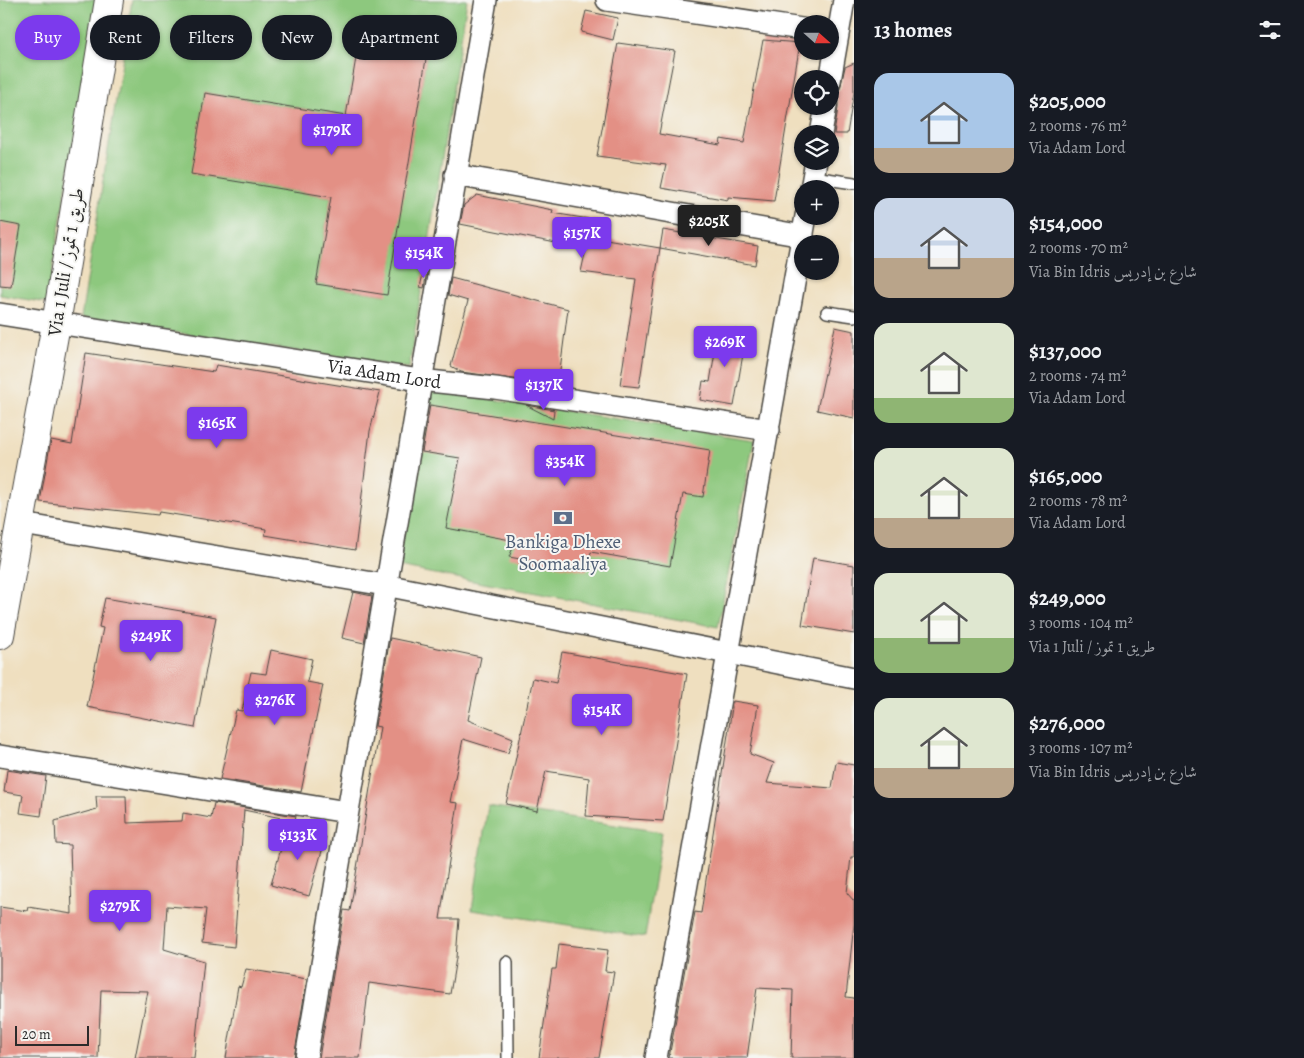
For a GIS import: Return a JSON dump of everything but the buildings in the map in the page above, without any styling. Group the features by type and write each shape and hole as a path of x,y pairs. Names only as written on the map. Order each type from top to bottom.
{"main road":[{"name":"Via 1 Juli / طريق 1 تموز","path":"1,628 11,522 56,324 109,0"}],"street":[{"path":"306,1058 486,0"},
{"path":"607,0 794,28"},
{"path":"833,70 841,35 844,0"},
{"path":"455,175 804,226 656,1058"},
{"name":"Via Adam Lord","path":"0,314 420,380 495,388 769,430"},
{"path":"11,522 385,585 854,678"},
{"path":"0,756 347,812"}],"lane":[{"path":"814,176 854,183"},
{"path":"827,312 854,316"},
{"path":"507,962 508,1058"}],"green space":[{"path":"0,0 97,0 95,15 90,15 90,42 47,303 0,295"},
{"path":"132,0 467,0 409,368 81,318 122,60 160,60 160,15 130,15","holes":["342,15 457,15 457,60 426,60 386,295 316,284 331,197 192,174 205,93 346,116 356,60 342,60"]},
{"path":"424,389 754,440 718,627 398,567"},
{"path":"488,806 662,832 645,937 472,910"}],"place":[{"name":"Bankiga Dhexe Soomaaliya","path":"563,518"}]}
